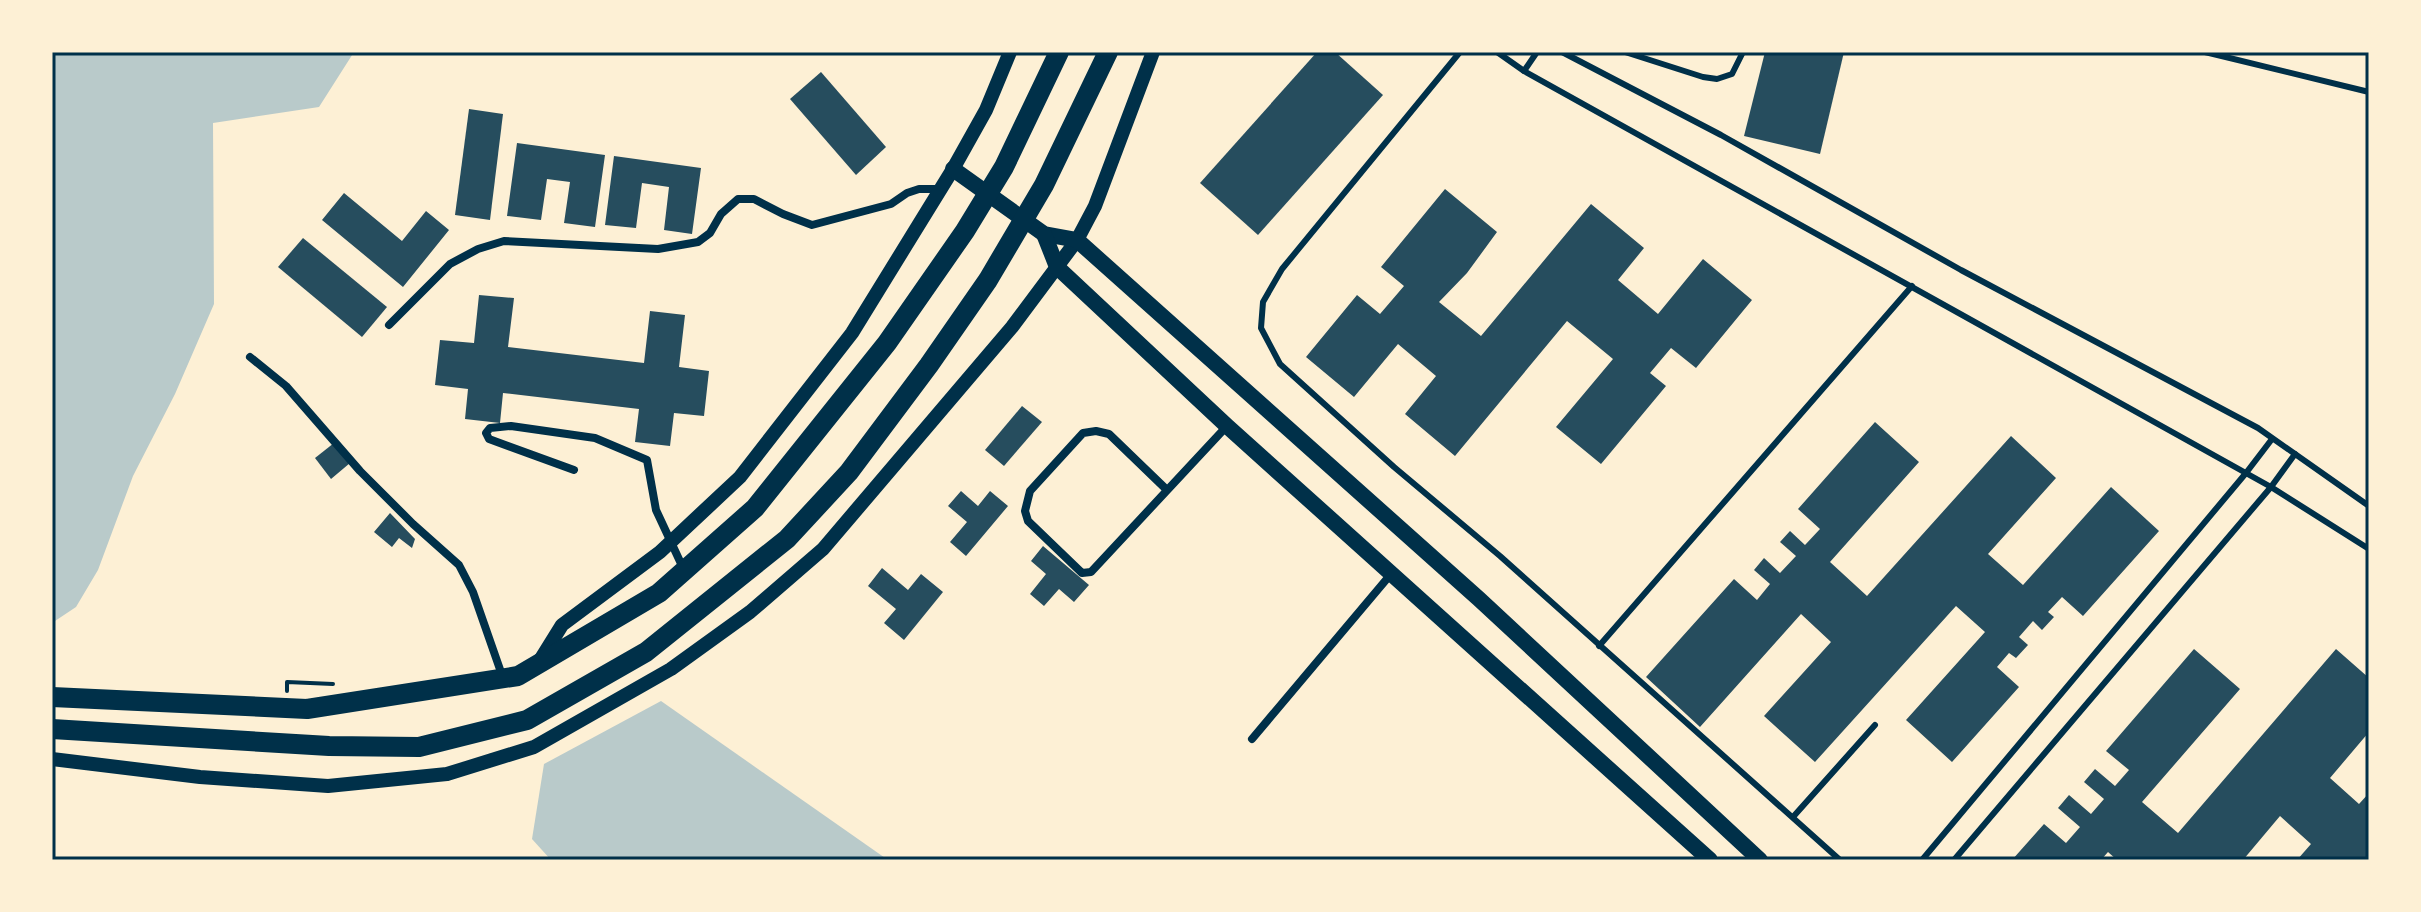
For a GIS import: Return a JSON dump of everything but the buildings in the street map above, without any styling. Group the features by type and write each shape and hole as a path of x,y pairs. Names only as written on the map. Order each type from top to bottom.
{"main road":[{"path":"52,697 307,709 503,679 518,676 659,593 755,508 887,343 965,231 1004,167 1059,52"},
{"path":"52,729 329,746 419,747 527,720 646,652 787,539 849,472 988,280 1044,185 1108,52"},
{"path":"953,169 1044,234 1077,240 1479,599 1760,860"},
{"path":"1044,234 1057,267 1227,426 1710,860"}],"street":[{"path":"537,665 562,625 671,541 740,477 852,333 953,169 986,110 1010,52"},
{"path":"52,759 200,777 328,786 447,774 534,747 671,669 750,612 823,549 1012,327 1077,240 1095,206 1153,52"},
{"path":"389,325 450,264 478,249 504,241 658,249 679,247 698,242 710,233 721,214 738,199 754,199 812,225 891,204 919,189 941,190"},
{"path":"250,357 286,386 360,471 459,565 473,592 503,679"},
{"path":"574,470 489,439 486,433 490,428 511,426 595,438 647,460 656,510 684,571"},
{"path":"1167,490 1109,434 1096,431 1083,433 1030,491 1025,511 1028,521 1082,573 1088,574 1167,490 1227,426"},
{"path":"1252,739 1391,574"}],"lane":[{"path":"1460,52 1282,269 1263,302 1261,328 1280,364 1840,860"},
{"path":"1497,52 1524,71 2271,487 2369,549"},
{"path":"1524,71 1537,52"},
{"path":"1562,52 1721,135 1961,270 2258,428 2369,506"},
{"path":"1625,52 1717,79 1732,74 1743,52"},
{"path":"2205,52 2369,92"},
{"path":"1599,646 1912,286"},
{"path":"1922,860 2272,439"},
{"path":"1954,860 2271,487 2295,454"},
{"path":"1793,817 1875,725"}],"path":[{"path":"287,682 344,684"}],"shaded area":[{"path":"52,52 354,52 319,107 213,123 214,304 175,394 133,476 98,570 76,607 52,623"},
{"path":"661,701 888,860 551,860 532,839 544,764"}]}
